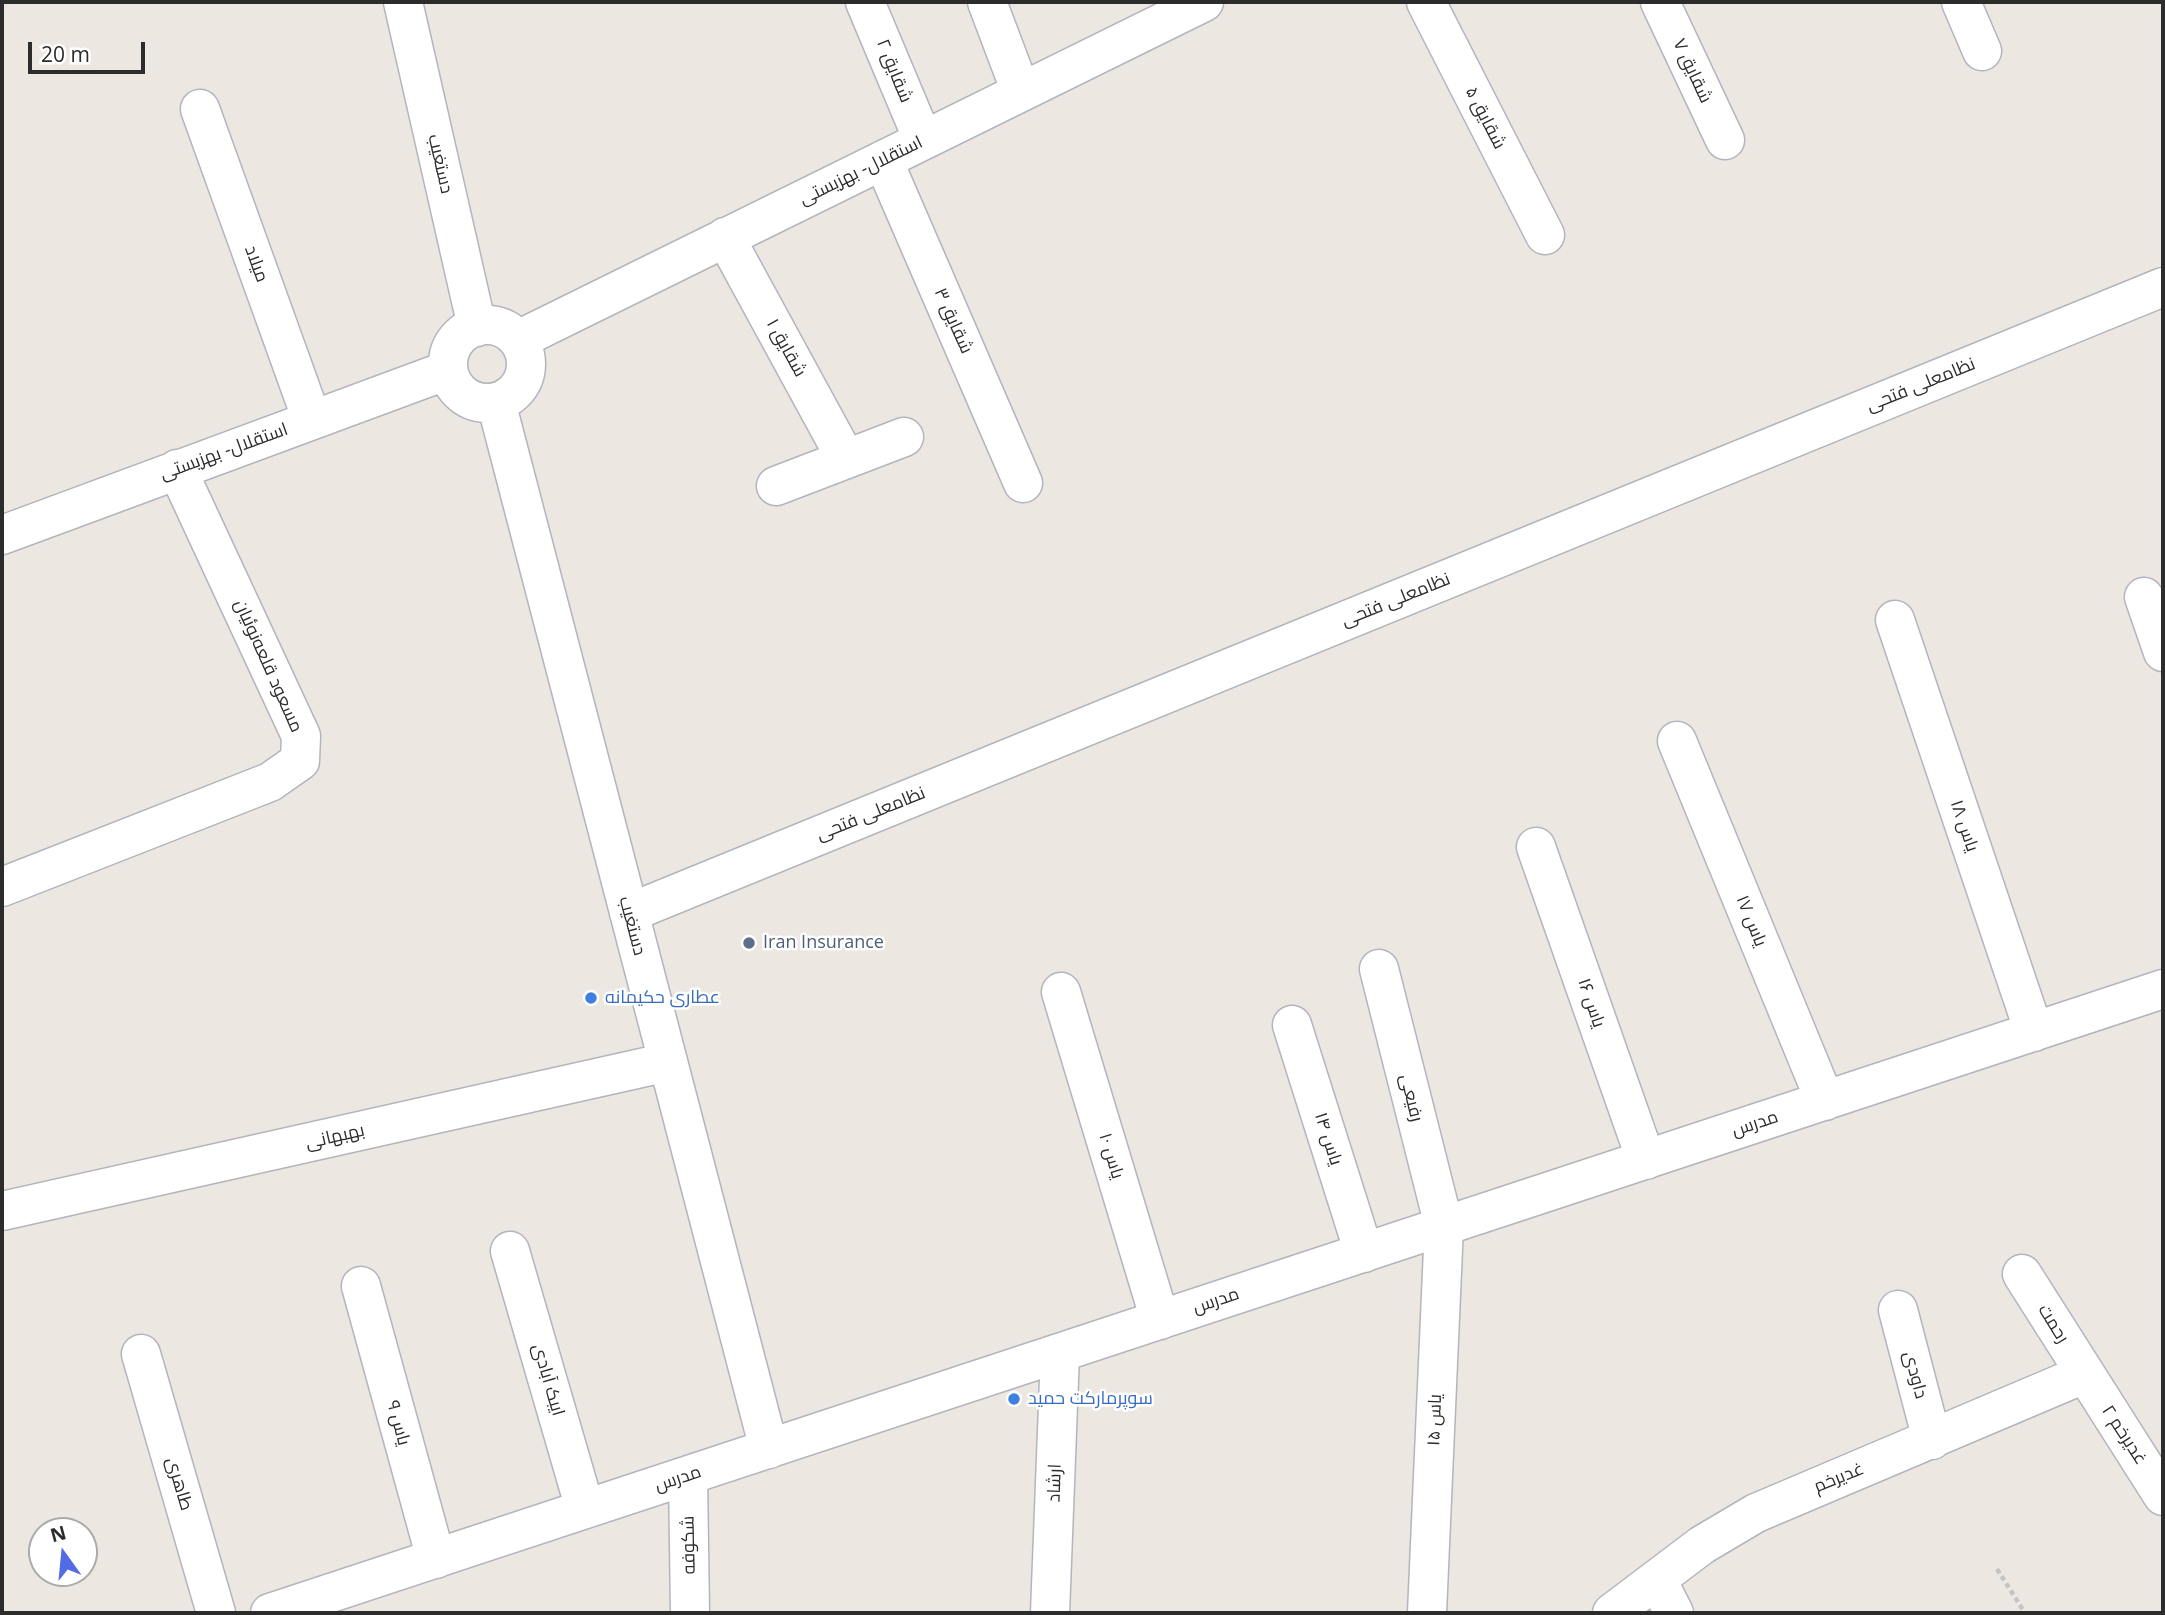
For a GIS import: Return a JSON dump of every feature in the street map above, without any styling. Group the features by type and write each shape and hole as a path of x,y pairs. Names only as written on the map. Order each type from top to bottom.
{"street":[{"name":"دستغیب","path":"403,2 477,327"},
{"name":"شقایق ۲","path":"866,2 923,140"},
{"path":"987,2 1021,92"},
{"name":"استقلال- بهزیستی","path":"518,340 1204,2"},
{"name":"شقایق ۵","path":"1426,2 1545,234"},
{"name":"شقایق ۷","path":"1660,2 1725,141"},
{"path":"1961,2 1982,51"},
{"name":"میلاد","path":"200,109 312,419"},
{"name":"شقایق ۳","path":"883,160 1023,483"},
{"name":"شقایق ۱","path":"725,237 846,459"},
{"name":"نظامعلی فتحی","path":"629,913 2163,286"},
{"path":"488,325 509,332 518,340 524,350 524,376 519,388 509,397 483,403 470,400 451,382 448,370 451,348 466,331 488,325"},
{"name":"استقلال- بهزیستی","path":"2,535 448,370"},
{"name":"دستغیب","path":"496,402 769,1449"},
{"path":"776,486 904,437"},
{"name":"مسعود قلعه‌نوئیان","path":"2,887 270,782 300,761 301,736 177,469"},
{"path":"2144,597 2163,652"},
{"name":"یاس ۱۸","path":"1895,620 2034,1032"},
{"name":"یاس ۱۷","path":"1677,741 1825,1101"},
{"name":"یاس ۱۶","path":"1536,847 1646,1160"},
{"name":"رفیعی","path":"1379,969 1444,1226"},
{"name":"مدرس","path":"270,1613 370,1597 436,1559 2163,989"},
{"name":"یاس ۱۰","path":"1061,992 1160,1320"},
{"name":"یاس ۱۴","path":"1292,1025 1364,1253"},
{"name":"بهبهانی","path":"2,1211 668,1062"},
{"name":"یاس ۱۵","path":"1427,1613 1444,1226"},
{"name":"ایبک آبادی","path":"510,1251 585,1509"},
{"name":"رحمت","path":"2022,1274 2084,1374"},
{"name":"یاس ۹","path":"361,1286 436,1559"},
{"name":"داودی","path":"1898,1310 1932,1440"},
{"name":"ارشاد","path":"1050,1613 1060,1353"},
{"name":"طاهری","path":"141,1354 216,1613"},
{"name":"غدیرخم","path":"1612,1613 1702,1545 1756,1513 2084,1374"},
{"name":"غدیرخم ۲","path":"2084,1374 2163,1496"},
{"name":"شکوفه","path":"688,1476 690,1613"},
{"path":"1657,1580 1674,1613"}],"path":[{"path":"1997,1569 2025,1613"}],"place":[{"name":"Iran Insurance","path":"749,943"},
{"name":"عطاری حکیمانه","path":"591,998"},
{"name":"سوپرمارکت حمید","path":"1014,1399"}]}
